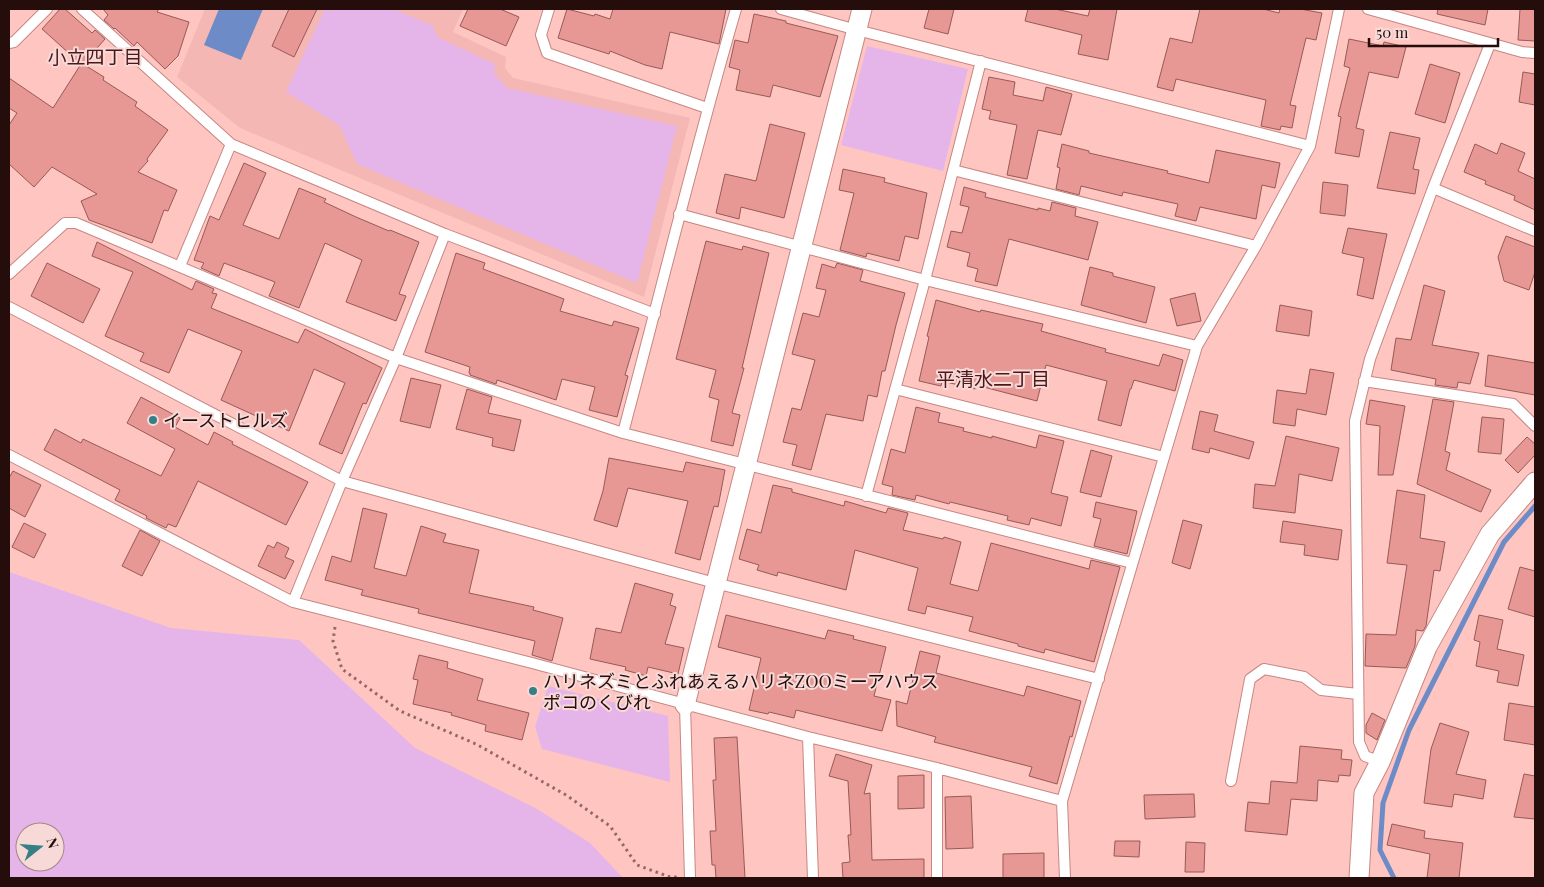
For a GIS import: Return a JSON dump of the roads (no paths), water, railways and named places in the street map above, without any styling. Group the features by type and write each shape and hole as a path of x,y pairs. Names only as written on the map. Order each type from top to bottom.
{"street":[{"path":"685,705 862,9"},
{"path":"1359,878 1364,792 1380,762 1427,647 1490,534 1535,482"}],"lane":[{"path":"9,43 14,42 48,9"},
{"path":"82,9 232,144 445,234 655,314"},
{"path":"549,9 541,35 547,53 707,108"},
{"path":"623,433 707,108 736,9"},
{"path":"781,9 1310,146"},
{"path":"1065,878 1062,801 1197,346 1256,246 1310,146 1339,9"},
{"path":"1368,9 1490,44 1522,52 1535,53"},
{"path":"1380,762 1365,756 1359,742 1355,421 1370,359 1433,188 1490,44"},
{"path":"866,496 925,280 981,62"},
{"path":"180,266 232,144"},
{"path":"953,170 1256,246"},
{"path":"1433,188 1535,231"},
{"path":"679,214 925,280 1197,346"},
{"path":"9,274 65,223 76,223 396,358 623,433 1132,563"},
{"path":"293,602 342,481 396,358 445,234"},
{"path":"9,307 342,481 715,583 1099,680"},
{"path":"1364,381 1513,404 1535,426"},
{"path":"895,389 1164,457"},
{"path":"9,455 293,602 532,663 808,737 1062,801"},
{"path":"1231,781 1250,679 1264,669 1304,677 1321,690 1358,694"},
{"path":"685,705 690,878"},
{"path":"808,737 813,878"},
{"path":"937,768 937,878"}],"water":[{"path":"219,9 263,9 241,60 204,45"}],"waterway":[{"path":"1394,878 1380,850 1383,803 1409,730 1504,542 1535,506"}],"place":[{"name":"イーストヒルズ","path":"153,420"},
{"name":"ハリネズミとふれあえるハリネZOOミーアハウス ポコのくびれ","path":"533,691"}],"district":[{"name":"小立四丁目","path":"95,56"},
{"name":"平清水二丁目","path":"993,378"}]}
